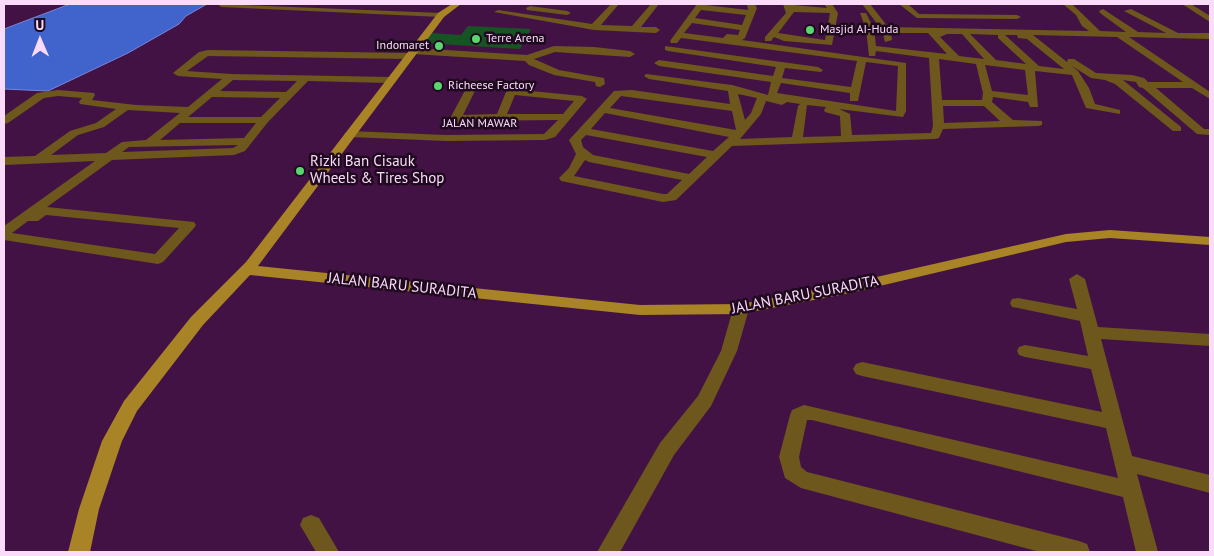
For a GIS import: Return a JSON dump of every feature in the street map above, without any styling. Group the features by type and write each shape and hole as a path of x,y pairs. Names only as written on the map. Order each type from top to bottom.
{"main road":[{"path":"79,552 89,509 121,420 151,377 185,335 246,270 389,80 442,15 457,4"},
{"name":"JALAN BARU SURADITA","path":"246,270 640,310 742,309 850,288 1066,238 1110,234 1210,241"}],"street":[{"path":"594,27 615,4"},
{"path":"635,28 655,4"},
{"path":"866,4 886,30 892,51"},
{"path":"903,4 915,16 1017,17"},
{"path":"938,4 951,17"},
{"path":"1068,4 1080,14 1085,24 1098,34"},
{"path":"1186,4 1210,20"},
{"path":"220,5 442,15"},
{"path":"514,16 533,6 570,11 557,23"},
{"path":"632,93 659,63 668,48 700,6 751,8 741,38 680,33"},
{"path":"789,6 831,8 829,43 771,37 790,13 789,6"},
{"path":"1103,11 1136,35"},
{"path":"1128,11 1180,35"},
{"path":"498,12 557,23 656,30"},
{"path":"852,108 869,53 870,29 863,15"},
{"path":"690,20 744,28"},
{"path":"886,30 1210,36"},
{"path":"1034,32 1090,75 1140,80 1143,85 1202,132 1210,132"},
{"path":"680,33 823,53 892,51 1033,68 1079,80 1109,79 1118,82 1177,129"},
{"path":"957,59 932,34 1030,37 1079,80"},
{"path":"1119,34 1210,96"},
{"path":"966,35 994,64"},
{"path":"936,103 987,98 1034,102 1033,68 1001,36"},
{"path":"668,48 818,70"},
{"path":"389,80 231,77 178,73 202,54 208,53 411,53 528,58 554,49 600,50 630,54"},
{"path":"814,84 823,53"},
{"path":"869,53 903,65 897,128"},
{"path":"605,110 736,136 797,141 935,136 939,126 934,57"},
{"path":"528,58 532,63 557,73 600,80 600,84"},
{"path":"980,62 987,98 1010,124"},
{"path":"659,63 856,91"},
{"path":"782,64 772,94 777,97 899,115"},
{"path":"648,76 732,88 762,98 843,113 847,139"},
{"path":"149,143 231,77"},
{"path":"4,161 234,151 241,149 264,120 306,78"},
{"path":"446,138 474,83"},
{"path":"1143,85 1210,85"},
{"name":"JALAN MAWAR","path":"350,134 446,138 545,138 551,135 582,99 513,88 501,117"},
{"path":"732,88 736,108 736,136"},
{"path":"692,178 588,156 576,146 575,140 605,110 617,94 632,93 736,108"},
{"path":"4,122 43,95 89,94 84,102 191,110"},
{"path":"211,94 288,95"},
{"path":"588,156 583,167 574,170 565,178 662,198 671,197 736,136 756,114 762,98"},
{"path":"39,159 74,133 100,124 126,106"},
{"path":"797,141 803,106"},
{"path":"456,118 566,117"},
{"path":"178,120 264,120"},
{"path":"939,126 1038,123"},
{"path":"585,131 714,155"},
{"path":"5,235 126,144 247,141"},
{"path":"43,211 189,225 158,259 5,235 43,211"},
{"path":"1077,279 1147,552"},
{"path":"1018,302 1089,325 1210,340"},
{"path":"608,552 667,449 705,401 729,351 742,309"},
{"path":"1025,351 1099,364"},
{"path":"862,369 1114,422"},
{"path":"1079,552 801,479 792,472 789,457 799,415 804,412 812,413 1131,490"},
{"path":"1124,462 1210,484"},
{"path":"311,525 328,552"}],"green space":[{"name":"Terre Arena","path":"468,26 531,29 520,49 423,43 432,33 461,35"}],"water":[{"path":"70,4 207,4 186,16 179,24 128,53 48,91 4,89 4,29"}],"place":[{"name":"Masjid AI-Huda","path":"810,30"},
{"name":"Terre Arena","path":"476,39"},
{"name":"Indomaret","path":"439,46"},
{"name":"Richeese Factory","path":"438,86"},
{"name":"Rizki Ban Cisauk Wheels & Tires Shop","path":"300,171"}]}
